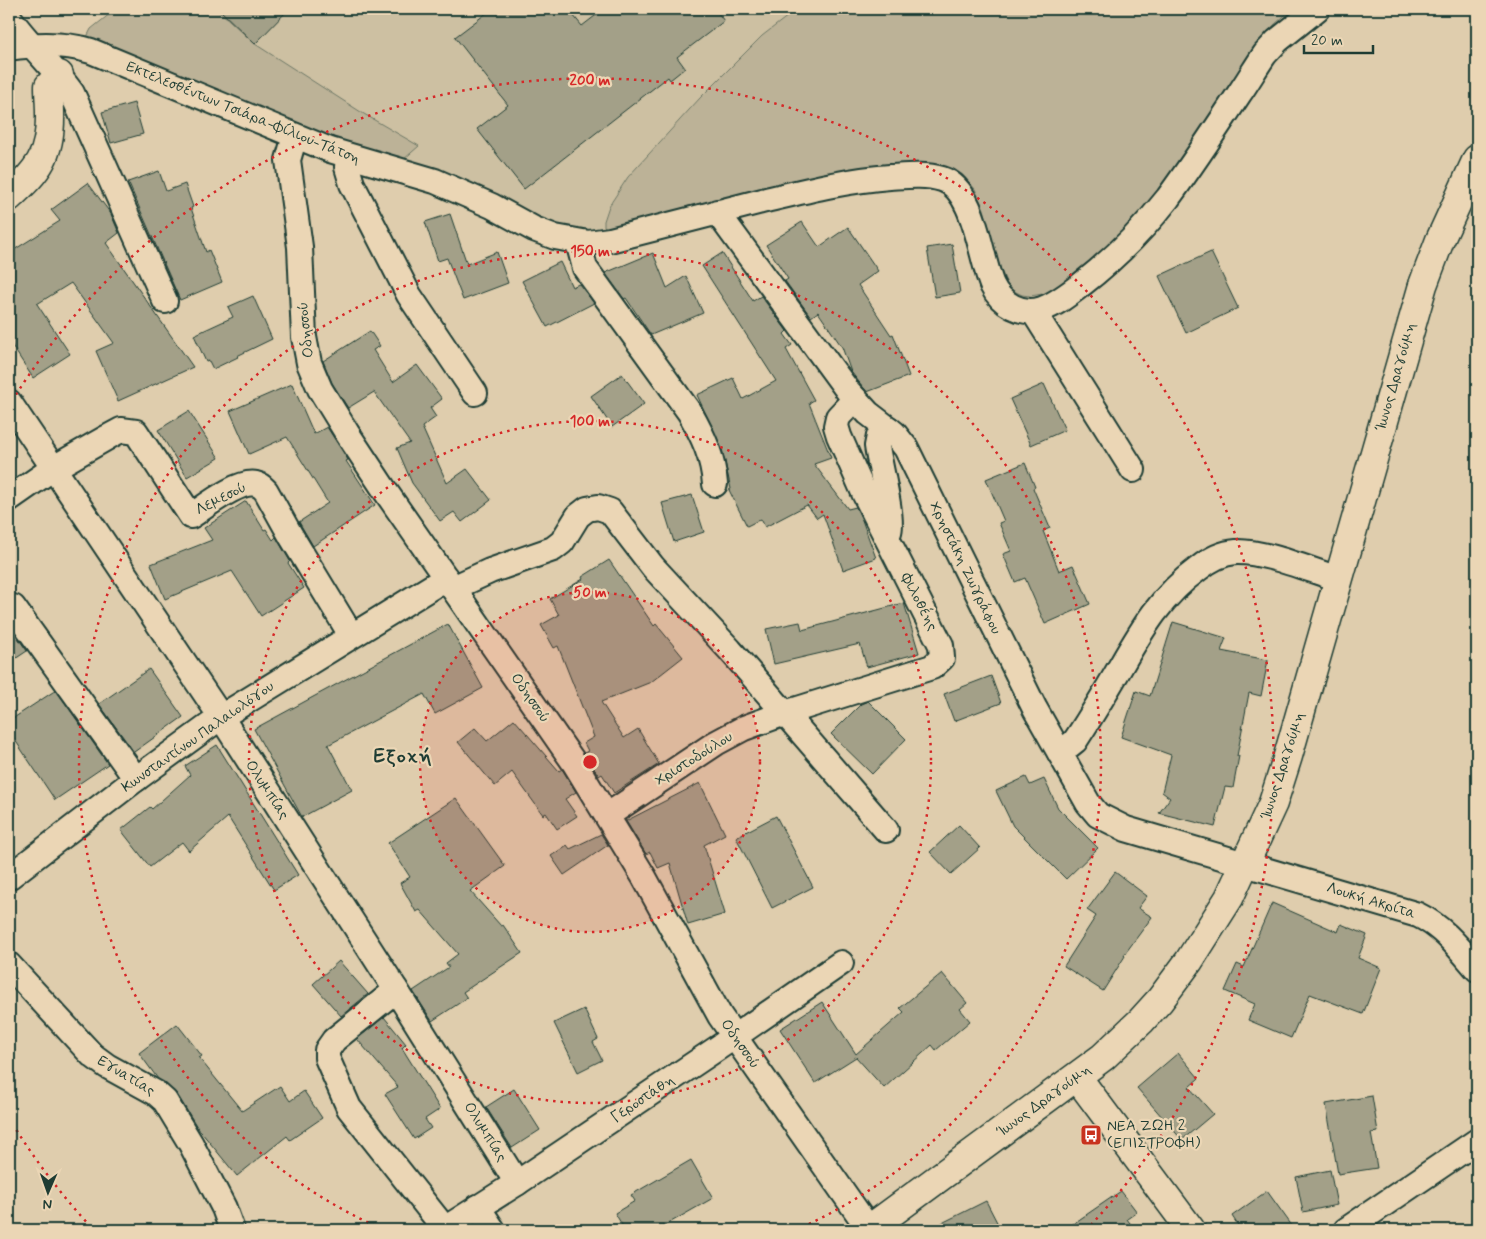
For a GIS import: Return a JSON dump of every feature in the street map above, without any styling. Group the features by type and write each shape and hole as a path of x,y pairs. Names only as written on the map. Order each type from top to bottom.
{"main road":[{"path":"9,197 42,161 48,144 50,86 59,75"},
{"name":"Ίωνος Δραγούμη","path":"869,1230 1077,1077 1123,1039 1160,1000 1189,961 1214,922 1246,864 1280,784 1423,285 1440,240 1477,159"},
{"path":"9,176 37,168"},
{"path":"1077,1077 1191,1230"}],"street":[{"path":"1133,470 1033,311 1054,304 1072,292 1124,248 1168,198 1265,54 1318,9"},
{"path":"9,17 19,46 59,75 72,93 165,301"},
{"name":"Εκτελεσθέντων Τσιάρα-Φίλιου-Τάτση","path":"19,46 57,45 78,47 91,51 295,136 348,156 435,181 492,206 541,232 578,242 588,243 610,240 791,194 858,180 934,176 945,180 960,192 966,204 996,292 1006,303 1022,310 1033,311"},
{"name":"Οδησσού","path":"295,136 288,160 300,247 304,338 309,363 320,389 347,433 449,583 576,764 644,877 706,992 734,1037 869,1230"},
{"path":"348,156 347,167 352,184 409,295 475,393"},
{"name":"Χρηστάκη Ζωγράφου","path":"717,212 855,399 868,413 889,429 906,448 1035,709 1092,810 1104,819 1126,829 1246,864"},
{"path":"578,242 585,268 690,413 709,451 715,484"},
{"name":"Φιλοθέης","path":"785,713 932,667 942,658 941,645 845,452 837,430 836,421 840,413 855,399"},
{"name":"Ολυμπίας","path":"9,402 52,469 221,717 517,1183"},
{"path":"885,534 888,533 890,528 877,442 879,436 889,429"},
{"name":"Λεμεσού","path":"9,499 52,469 121,430 136,432 191,516 240,486 255,484 261,486 266,491 350,635"},
{"name":"Κωνσταντίνου Παλαιολόγου","path":"9,877 136,779 221,717 350,635 449,583 553,549 562,542 582,512 598,507 604,508 616,518 653,567 785,713"},
{"path":"1060,753 1075,741 1152,614 1175,587 1205,563 1225,554 1244,553 1265,556 1339,578"},
{"path":"13,607 136,779"},
{"path":"785,713 886,830"},
{"name":"Χριστοδούλου","path":"608,815 716,743 756,723 785,713"},
{"name":"Λουκή Ακρίτα","path":"1246,864 1418,915 1442,930 1477,969"},
{"name":"Γεροστάθη","path":"444,1230 517,1183 841,963"},
{"name":"Εγνατίας","path":"9,965 92,1055 156,1093 165,1101 191,1144 224,1208 232,1230"},
{"path":"396,990 334,1040 327,1050 327,1058 349,1108 444,1230"},
{"path":"1361,1226 1477,1141"},
{"path":"478,1207 494,1230"}],"shaded area":[{"path":"116,9 1292,9 1274,25 1256,46 1233,83 1041,295 1030,296 1014,291 1004,279 984,209 975,189 963,175 954,169 921,165 800,181 689,206 609,230 579,232 534,220 439,168 386,161 87,37 91,29"},
{"path":"116,9 217,9 255,44 364,114 419,146 403,160 386,161 92,44 87,37 91,29"},
{"path":"797,9 1292,9 1274,25 1256,46 1158,196 1091,266 1049,293 1030,296 1022,295 1014,291 1007,284 1000,268 984,209 975,189 963,175 954,169 939,166 921,165 800,181 689,206 609,230 604,226 609,206 628,177 700,98 762,36"}],"building":[{"path":"219,9 289,9 255,44"},
{"path":"492,9 568,9 582,26 604,9 715,9 724,21 677,57 685,68 670,80 668,77 524,189 477,129 508,105 455,37"},
{"path":"134,103 143,134 111,143 102,112"},
{"path":"159,171 166,191 185,184 206,252 209,250 222,282 180,300 128,182"},
{"path":"88,183 111,214 119,233 106,243 193,367 118,401 96,351 114,343 71,283 37,304 70,354 33,378 9,341 9,253 60,221 51,210"},
{"path":"450,214 467,264 497,252 508,283 463,300 447,258 438,261 425,222"},
{"path":"802,222 819,247 848,227 878,271 858,285 891,335 893,334 909,376 867,392 851,372 842,347 818,312 811,317 785,281 788,279 766,245"},
{"path":"952,244 960,293 935,297 927,248"},
{"path":"1211,252 1238,308 1186,333 1159,276"},
{"path":"653,253 667,288 686,276 703,313 651,335 626,298 624,299 605,273"},
{"path":"722,253 753,301 761,296 787,331 784,334 792,345 786,349 814,400 809,403 831,458 814,464 848,509 856,507 876,558 843,570 823,514 817,518 807,505 765,527 761,519 747,526 729,490 731,489 722,449 697,395 733,378 743,399 776,381 702,266"},
{"path":"560,262 572,287 579,284 594,303 547,327 522,281"},
{"path":"253,296 272,339 213,369 209,361 206,362 194,335 233,317 228,307"},
{"path":"370,331 380,346 373,350 393,382 417,365 442,399 430,408 436,417 422,427 447,483 467,469 491,500 462,522 454,512 440,521 412,483 397,448 410,443 374,392 348,408 332,383 323,361"},
{"path":"622,374 644,404 612,427 591,396"},
{"path":"292,384 314,434 327,427 348,460 346,461 375,505 313,546 299,522 328,503 287,437 249,454 230,411"},
{"path":"1044,384 1065,430 1031,445 1010,399"},
{"path":"189,411 219,458 187,477 158,430"},
{"path":"1025,463 1035,487 1033,488 1050,528 1043,531 1059,571 1073,565 1090,604 1045,624 1025,578 1015,582 1003,554 1011,551 999,523 1004,521 986,479"},
{"path":"692,495 704,532 674,542 662,503"},
{"path":"246,501 264,530 266,529 273,540 276,537 290,561 288,563 304,588 261,616 232,571 165,599 151,564 212,540 204,528"},
{"path":"609,560 654,626 656,624 683,657 651,682 601,702 624,738 638,729 659,764 614,793 602,774 599,776 584,753 588,751 584,743 594,737 558,646 554,648 541,625 559,615 550,599 583,579 582,577"},
{"path":"904,603 919,653 867,667 860,644 774,664 766,629 800,622 802,630"},
{"path":"1173,622 1226,638 1221,651 1268,660 1261,696 1249,693 1233,788 1225,787 1215,827 1159,813 1170,798 1162,792 1171,755 1121,737 1136,691 1150,696"},
{"path":"448,624 483,688 435,714 424,694 328,745 352,790 302,817 254,729"},
{"path":"9,625 27,651 9,663"},
{"path":"149,669 183,717 134,752 99,704"},
{"path":"991,676 1001,703 954,721 944,694"},
{"path":"56,690 108,764 55,800 9,731 9,721"},
{"path":"868,701 906,739 872,774 831,734 861,704"},
{"path":"514,719 559,771 562,769 576,792 565,799 577,816 557,829 546,813 543,815 512,772 495,786 458,742 475,728 487,741"},
{"path":"217,745 298,875 274,890 228,817 189,851 182,842 150,867 121,830 150,807 152,809 190,775 185,766"},
{"path":"1026,777 1030,785 1044,779 1058,808 1098,848 1066,879 1013,826 996,791"},
{"path":"700,783 725,834 704,845 725,914 688,925 670,863 658,868 650,852 646,854 626,821"},
{"path":"456,798 505,866 470,891 501,926 503,925 522,953 463,992 467,998 432,1021 413,991 449,967 446,963 458,954 420,910 416,912 400,883 410,877 388,843"},
{"path":"776,816 813,887 772,908 736,837"},
{"path":"959,825 980,848 951,874 930,852"},
{"path":"601,834 608,845 564,875 551,856 567,845 570,849"},
{"path":"1115,872 1147,896 1138,908 1152,917 1124,955 1103,991 1064,966 1096,916 1087,910"},
{"path":"1272,903 1338,932 1341,924 1367,935 1358,958 1381,968 1363,1014 1310,994 1291,1038 1248,1020 1255,1004 1225,991 1237,964 1244,967"},
{"path":"339,961 368,994 341,1016 313,984"},
{"path":"942,973 967,1003 960,1009 970,1021 936,1050 932,1045 884,1088 856,1057 815,1083 780,1029 822,1002 856,1054 904,1012 900,1008"},
{"path":"584,1009 598,1039 593,1042 602,1060 578,1072 554,1023"},
{"path":"384,1017 406,1044 402,1048 440,1109 425,1119 431,1128 414,1139 385,1094 398,1087 357,1039"},
{"path":"177,1024 202,1056 199,1058 242,1111 280,1086 290,1101 304,1091 322,1118 290,1140 287,1136 237,1176 197,1127 177,1094 158,1079 139,1053"},
{"path":"1178,1053 1199,1078 1189,1087 1213,1114 1182,1140 1137,1088"},
{"path":"514,1089 540,1130 512,1148 486,1107"},
{"path":"1372,1096 1378,1132 1371,1133 1377,1168 1338,1174 1326,1104"},
{"path":"691,1160 713,1198 657,1230 625,1230 615,1213 635,1201 631,1195"},
{"path":"1330,1170 1337,1205 1303,1212 1296,1177"},
{"path":"1121,1191 1137,1212 1127,1219 1135,1230 1064,1230"},
{"path":"1267,1191 1295,1230 1241,1230 1232,1216"},
{"path":"986,1201 1001,1230 928,1230"}],"place":[{"name":"ΝΕΑ ΖΩΗ 2 (ΕΠΙΣΤΡΟΦΗ)","path":"1091,1135"}],"district":[{"name":"Εξοχή","path":"403,756"}]}
